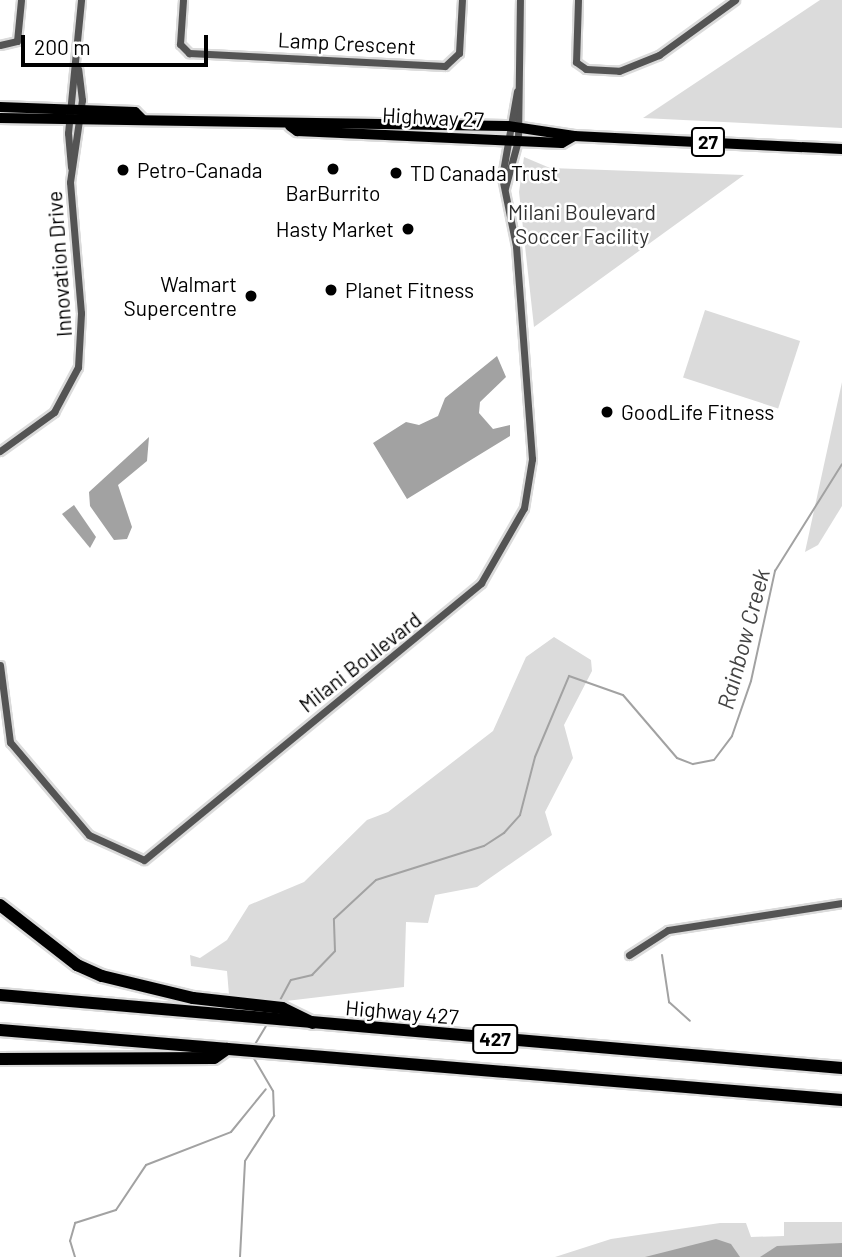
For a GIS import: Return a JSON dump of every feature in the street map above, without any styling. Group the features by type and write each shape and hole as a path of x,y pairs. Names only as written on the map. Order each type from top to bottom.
{"highway":[{"path":"0,905 77,965 102,976 243,1003 288,1016"},
{"name":"Highway 427","path":"0,995 241,1019 288,1016 314,1024 842,1068"},
{"name":"427","path":"0,1030 842,1100"},
{"path":"0,1059 214,1058 227,1049"}],"main road":[{"name":"Highway 27","path":"0,107 75,116 290,126 513,126 575,136 842,149"},
{"name":"Highway 27","path":"0,118 75,116"},
{"name":"Highway 27","path":"290,126 298,131 562,142 575,136"}],"street":[{"path":"0,45 17,41 21,0"},
{"name":"Innovation Drive","path":"0,451 54,412 78,367 71,166 80,0"},
{"name":"Lamp Crescent","path":"183,0 180,44 189,52 445,66 459,53 462,0"},
{"path":"513,126 520,0"},
{"path":"578,0 576,62 586,69 619,71 659,55 735,0"},
{"name":"Milani Boulevard","path":"0,665 10,742 89,835 144,860 447,617 504,551 524,508 532,459 506,188 506,140 513,126"},
{"name":"Milani Boulevard","path":"506,188 518,140 513,126"},
{"path":"629,955 668,930 842,903"}],"green space":[{"path":"820,0 842,0 842,128 643,118"},
{"name":"Milani Boulevard Soccer Facility","path":"524,157 550,168 744,175 534,327 519,192"},
{"path":"705,310 800,341 778,408 683,378"},
{"path":"842,382 842,506 818,545 805,552"},
{"path":"554,637 591,660 592,671 564,725 573,758 545,812 552,835 477,887 435,895 428,923 406,922 404,987 286,1001 229,995 227,971 191,966 190,955 200,958 227,940 249,905 304,882 367,820 388,812 493,731 526,657"},
{"path":"784,1222 842,1222 842,1257 555,1257 611,1239 720,1223 746,1223 751,1237 784,1236"}],"shaded area":[{"path":"497,356 506,377 480,402 479,413 493,429 510,425 510,436 407,499 373,443 406,422 419,425 438,416 445,398"},
{"path":"149,437 147,461 118,485 132,527 127,539 114,540 90,506 89,492"},
{"path":"74,505 96,537 90,548 62,514"},
{"path":"716,1239 731,1244 740,1257 645,1257"},
{"path":"842,1243 842,1257 760,1257 777,1246"}],"waterway":[{"name":"Rainbow Creek","path":"278,1004 291,980 312,975 335,951 334,919 376,880 484,846 504,833 520,815 535,757 569,676 623,695 677,758 693,764 714,760 732,736 751,681 775,571 842,464"},
{"path":"662,955 669,1002 690,1021"},
{"name":"Rainbow Creek","path":"254,1046 267,1024"},
{"path":"240,1257 245,1161 274,1116 273,1091 252,1055"},
{"name":"Rainbow Creek","path":"75,1257 70,1241 75,1223 116,1210 146,1165 231,1132 266,1089"}],"place":[{"name":"BarBurrito","path":"333,169"},
{"name":"Petro-Canada","path":"123,170"},
{"name":"TD Canada Trust","path":"396,173"},
{"name":"Hasty Market","path":"408,229"},
{"name":"Planet Fitness","path":"331,290"},
{"name":"Walmart Supercentre","path":"251,296"},
{"name":"GoodLife Fitness","path":"607,412"}]}
